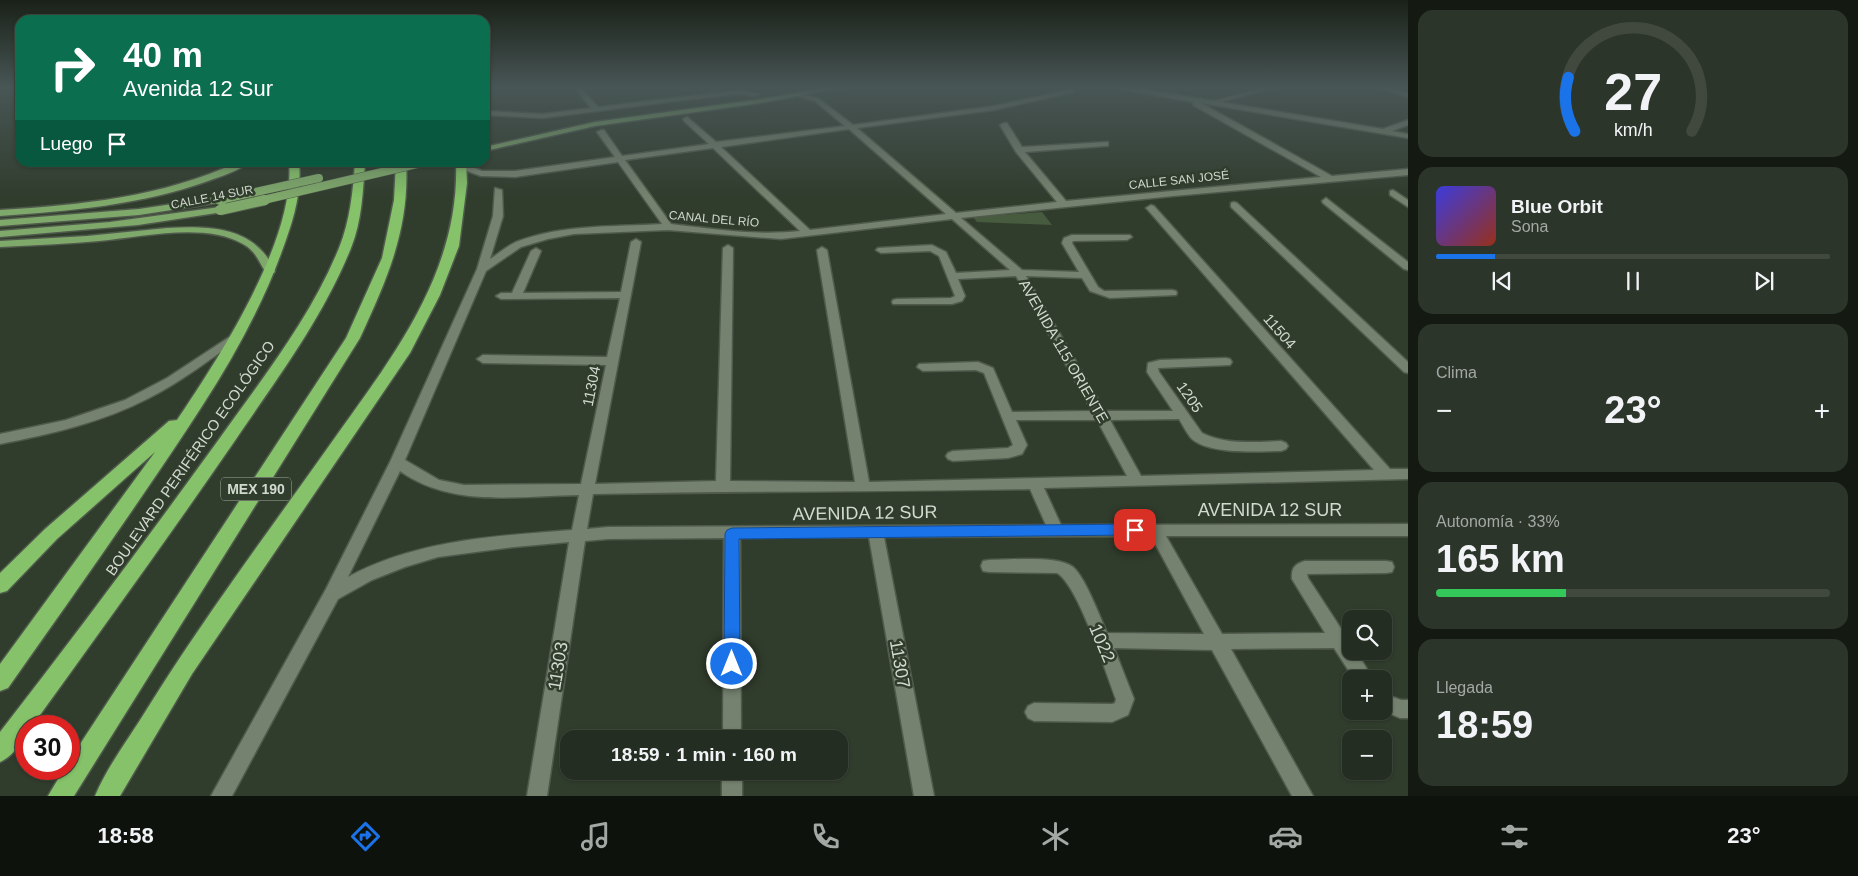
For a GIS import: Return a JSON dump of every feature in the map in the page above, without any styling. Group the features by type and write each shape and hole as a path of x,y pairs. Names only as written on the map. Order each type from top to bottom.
{"highway":[{"path":"0,681 98,546 193,409 237,335 270,271 294,202 294,167"},
{"name":"BOULEVARD PERIFÉRICO ECOLÓGICO","path":"0,751 153,546 289,350 322,296 346,246 358,196 360,167"},
{"name":"MEX 190","path":"60,796 353,338 386,266 397,218 403,174 402,167"},
{"path":"106,796 185,667 403,353 434,296 452,246 462,183 461,167"},
{"path":"0,585 51,534 193,409"}],"main road":[{"path":"490,139 559,124"},
{"path":"490,148 594,124"},
{"path":"0,213 97,205 135,199 198,182 234,167"},
{"name":"CALLE 14 SUR","path":"0,222 95,216 181,207 364,167"},
{"name":"CALLE 14 SUR","path":"0,234 69,230 180,217 220,210 404,167"},
{"path":"0,244 162,232 207,231 233,236 246,241 263,254 270,271"}],"street":[{"path":"693,124 808,233"},
{"name":"AVENIDA 115 ORIENTE","path":"848,124 1019,273 1136,480"},
{"path":"468,167 482,173 515,174 619,158 873,124"},
{"path":"1233,124 1330,178"},
{"path":"1338,124 1408,136"},
{"path":"1383,132 1403,124"},
{"path":"1004,125 1018,150 1039,177 1064,204"},
{"path":"601,132 668,226"},
{"path":"1018,150 1105,144"},
{"name":"CALLE SAN JOSÉ","path":"953,216 1330,178 1408,172"},
{"path":"221,796 332,594 397,462 482,269 498,216 498,190"},
{"path":"1393,193 1408,204"},
{"path":"1326,201 1408,268"},
{"path":"1234,205 1408,369"},
{"name":"11504","path":"1151,208 1387,475"},
{"name":"CANAL DEL RÍO","path":"482,269 518,245 546,236 574,231 668,226 763,236 808,233 953,216"},
{"path":"1126,237 1072,238 1067,240 1067,243 1088,274 1094,289 1101,293 1110,295 1172,293"},
{"name":"11304","path":"578,536 636,242"},
{"path":"723,486 728,248"},
{"path":"881,250 932,248 939,250 943,254 960,296 952,301 897,302"},
{"path":"822,250 863,486"},
{"path":"516,296 536,251"},
{"path":"953,276 1019,273 1088,274"},
{"path":"501,296 626,295"},
{"path":"0,439 67,425 131,402 200,363 237,335"},
{"path":"483,359 613,361"},
{"name":"1205","path":"1226,362 1160,364 1152,366 1153,372 1197,436 1207,442 1218,445 1281,446"},
{"path":"923,367 978,366 989,372 1020,445 1017,451 1008,453 953,456"},
{"path":"1007,416 1183,414"},
{"name":"AVENIDA 12 SUR","path":"397,462 422,480 454,490 477,492 723,486 893,487 1408,474"},
{"path":"1034,482 1056,530"},
{"path":"1155,530 1303,796"},
{"name":"AVENIDA 12 SUR","path":"332,594 366,575 402,560 438,552 514,540 608,533 1408,530"},
{"name":"11307","path":"876,533 924,796"},
{"path":"732,534 732,730"},
{"name":"11303","path":"537,796 578,536"},
{"name":"1022","path":"989,566 1059,567 1068,572 1075,582 1102,640 1125,699 1122,709 1112,713 1034,712"},
{"path":"1358,670 1300,579 1299,572 1305,567 1386,567"},
{"path":"1102,640 1216,642 1338,640"},
{"path":"1392,706 1400,709 1408,709"},
{"path":"732,780 732,796"}],"green space":[{"path":"1042,212 1052,225 977,222 973,217"}],"route":[{"path":"732,664 732,534 1135,530"}]}
